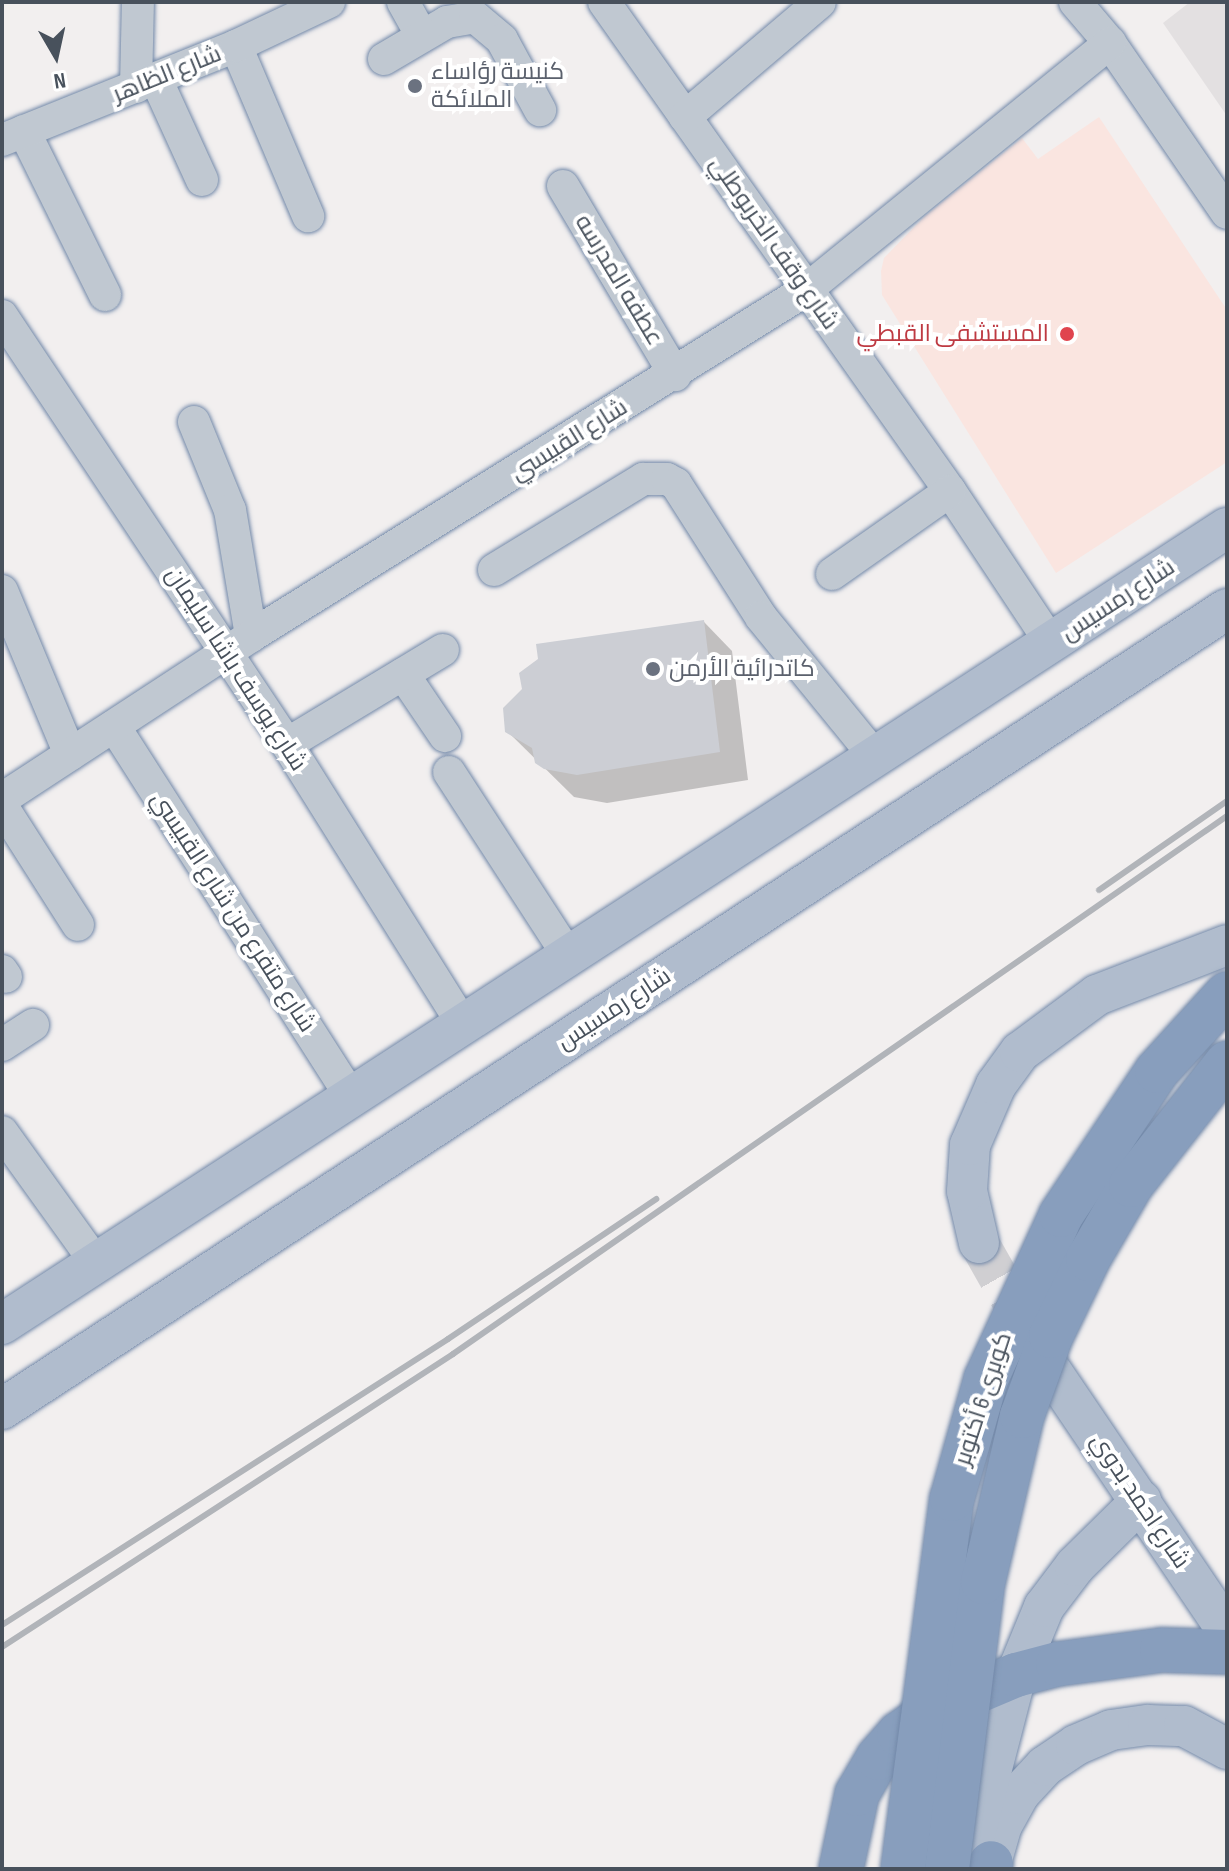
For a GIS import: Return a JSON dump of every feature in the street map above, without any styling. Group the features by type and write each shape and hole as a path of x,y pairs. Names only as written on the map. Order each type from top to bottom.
{"highway":[{"name":"كوبرى 6 أكتوبر","path":"903,1869 952,1499 986,1379 1061,1215 1157,1071 1227,994"},
{"path":"918,1869 934,1771 966,1489 1012,1341 1058,1237 1089,1185 1166,1082 1227,1016"},
{"name":"كوبرى 6 أكتوبر","path":"947,1869 983,1582 1022,1416 1051,1336 1095,1247 1131,1185 1227,1063"},
{"path":"841,1869 857,1794 899,1734 933,1710 1016,1675 1162,1650 1227,1652"}],"main road":[{"name":"شارع رمسيس","path":"3,1320 464,1026 1227,528"},
{"name":"شارع رمسيس","path":"2,1409 1227,609"},
{"path":"979,1243 967,1191 970,1145 996,1085 1020,1052 1097,995 1227,945"},
{"name":"شارع احمد بدوي","path":"1052,1372 1227,1630"},
{"path":"982,1867 1016,1675 1044,1607 1075,1566 1141,1501"},
{"path":"982,1867 1019,1794 1045,1766 1076,1745 1111,1730 1148,1725 1184,1726 1227,1749"}],"street":[{"path":"138,2 146,83 202,180"},
{"name":"شارع الظاهر","path":"13,136 236,46 329,2"},
{"path":"403,2 422,36"},
{"name":"شارع وقف الخربوطلي","path":"604,2 950,491 1051,643"},
{"path":"685,117 820,2"},
{"path":"1089,7 1110,43 1227,213"},
{"path":"384,59 462,16 491,26 540,110"},
{"name":"شارع القبيسي","path":"2,799 238,644 675,375 806,290 1110,43"},
{"path":"236,46 308,216"},
{"path":"13,136 105,295"},
{"name":"عطفه المدرسه","path":"563,186 675,375"},
{"name":"شارع يوسف باشا سليمان","path":"2,316 238,644 287,744 464,1026"},
{"path":"194,422 230,510 238,644"},
{"path":"494,570 643,479 667,479 676,484 761,617 876,758"},
{"path":"832,574 950,491"},
{"path":"2,591 70,754"},
{"path":"287,744 443,650"},
{"path":"403,674 445,736"},
{"name":"شارع متفرع من شارع القبيسي","path":"114,726 352,1098"},
{"path":"449,772 569,957"},
{"path":"2,806 78,925"},
{"path":"2,1045 33,1025"},
{"path":"2,1132 96,1263"}],"shaded area":[{"path":"1190,2 1227,2 1227,116 1163,23"},
{"name":"المستشفى القبطي","path":"1099,117 1227,310 1227,462 1056,573 882,295 881,271 884,258 925,216 1022,138 1038,159"}],"building":[{"path":"704,620 720,752 577,775 544,769 535,763 532,748 505,732 503,708 522,689 519,673 538,659 536,644"}],"tunnel":[{"path":"979,1243 1030,1333"}],"railway":[{"path":"1099,890 1227,801"},
{"path":"2,1647 453,1354 1227,816"},
{"path":"2,1625 448,1339 656,1199"}],"place":[{"name":"كنيسة رؤاساء الملائكة","path":"415,86"},
{"name":"المستشفى القبطي","path":"1067,334"},
{"name":"كاتدرائية الأرمن","path":"653,669"}]}
